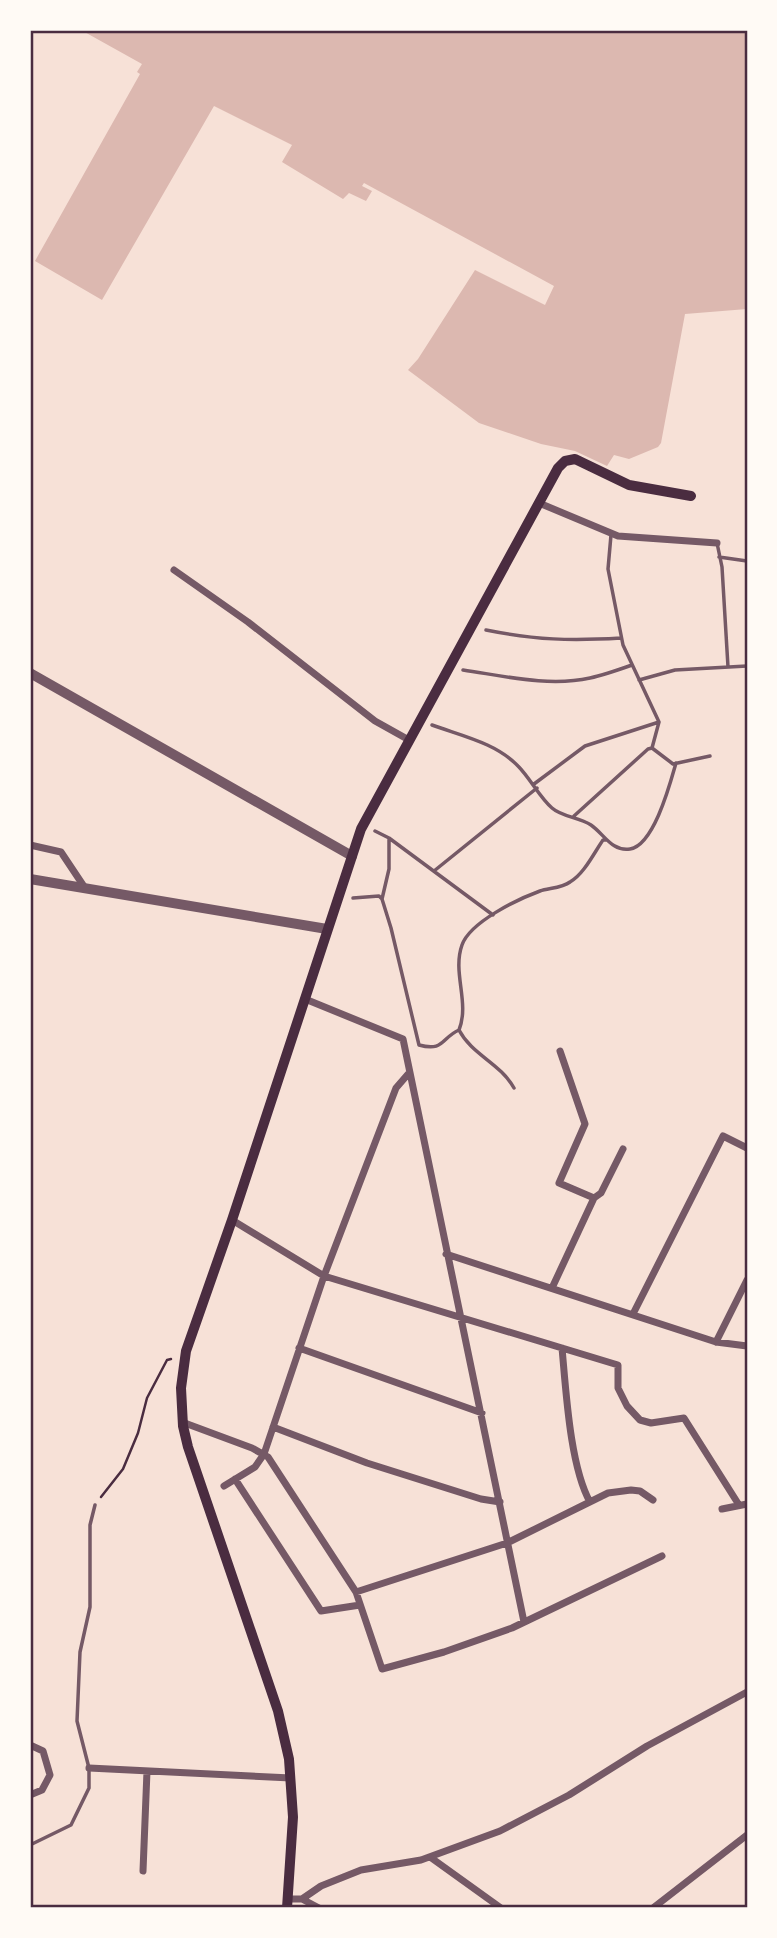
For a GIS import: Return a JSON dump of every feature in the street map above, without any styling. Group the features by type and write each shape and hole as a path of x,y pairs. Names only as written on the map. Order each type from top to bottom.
{"main road":[{"path":"288,1904 293,1817 289,1759 278,1711 199,1483 182,1422 184,1358 361,829 558,468 565,461 575,459 629,485 691,496"}],"street":[{"path":"539,503 611,534 717,543"},
{"path":"174,569 248,622 375,722 410,740"},
{"path":"30,673 352,856"},
{"path":"30,845 61,852 85,888"},
{"path":"30,879 327,929"},
{"path":"305,999 403,1039 524,1622"},
{"path":"560,1051 585,1124 559,1183 594,1198"},
{"path":"225,1486 255,1467 264,1454 324,1276 396,1088 409,1073"},
{"path":"632,1314 723,1136 747,1148"},
{"path":"552,1288 594,1198 601,1193 623,1149"},
{"path":"232,1220 324,1276 618,1365 618,1388 627,1406 640,1420 651,1423 684,1418 743,1504 722,1509"},
{"path":"446,1254 716,1342 747,1346"},
{"path":"716,1342 747,1280"},
{"path":"299,1348 482,1413"},
{"path":"562,1348 569,1419 583,1490 590,1502"},
{"path":"182,1422 268,1457 356,1592 382,1668 444,1652 524,1622 662,1556"},
{"path":"273,1427 367,1463 481,1499 500,1502"},
{"path":"235,1479 321,1611 360,1605"},
{"path":"356,1592 507,1543 608,1493 640,1491 653,1500"},
{"path":"288,1904 302,1899 321,1886 361,1870 430,1857 500,1831 569,1795 648,1746 745,1694 747,1703"},
{"path":"30,1745 43,1751 50,1774 42,1790 30,1795"},
{"path":"89,1768 291,1778"},
{"path":"143,1871 147,1771"},
{"path":"653,1908 747,1835"},
{"path":"430,1857 501,1908"},
{"path":"302,1899 319,1908"}],"lane":[{"path":"611,534 608,569 621,638 659,722 652,748"},
{"path":"717,543 728,667"},
{"path":"719,557 747,561"},
{"path":"486,629 528,639 621,638"},
{"path":"463,670 544,681 570,681 632,665"},
{"path":"639,680 675,670 747,666"},
{"path":"434,871 585,746 659,722"},
{"path":"432,725 502,752 536,786 552,808 591,825 620,849 631,849 647,836 663,804 676,763"},
{"path":"652,748 673,764 710,756"},
{"path":"575,816 652,748"},
{"path":"376,831 494,915"},
{"path":"389,838 389,869 382,899 419,1045 433,1048 459,1030 463,1018 459,976 462,944 468,935 494,915 526,897 568,884 575,879 603,840 607,840"},
{"path":"353,898 379,896 382,899"},
{"path":"459,1030 468,1045 503,1073 514,1088"},
{"path":"30,1844 71,1825 89,1788 89,1768 77,1721 80,1652 90,1607 89,1532 95,1505"}],"path":[{"path":"95,1505 123,1469 138,1433 147,1398 167,1360 184,1358"}],"shaded area":[{"path":"81,30 747,30 747,309 685,314 661,443 658,447 629,459 614,455 607,466 575,451 541,444 479,423 408,370 418,359 475,270 545,305 554,286 364,183 362,186 372,191 366,201 349,193 343,199 282,162 292,145 214,106 102,300 35,261 140,74 137,72 142,64"}]}
